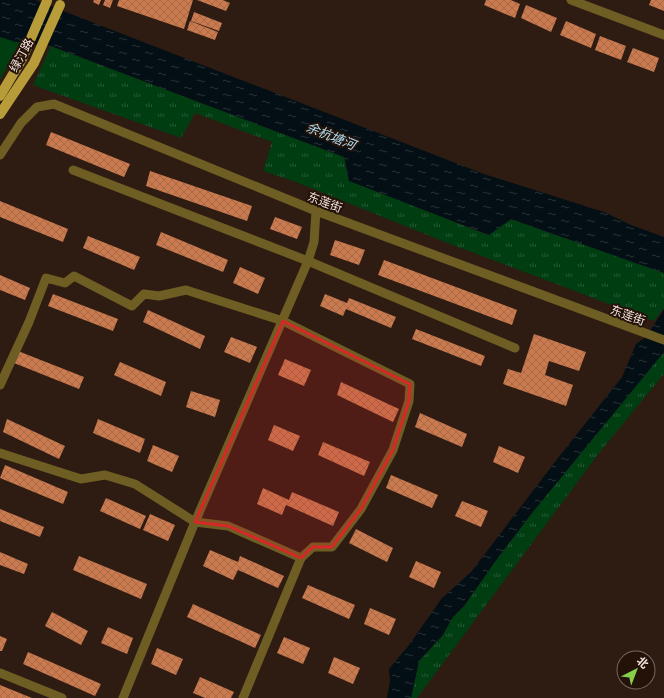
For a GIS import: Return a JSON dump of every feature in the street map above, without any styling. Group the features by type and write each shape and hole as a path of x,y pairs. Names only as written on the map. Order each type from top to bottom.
{"main road":[{"name":"绿汀路","path":"0,96 22,59 47,1"},
{"name":"绿汀路","path":"0,114 34,62 61,3"}],"street":[{"path":"572,0 664,35"},
{"name":"东莲街","path":"0,155 20,123 37,107 54,104 316,211 664,340"},
{"path":"72,170 308,261 515,348"},
{"path":"123,698 195,522 308,261 314,242 316,211"},
{"path":"0,385 29,322 46,278 65,282 74,276 132,306 144,294 159,296 186,290 283,320 410,384 409,401 393,450 361,509 332,547 314,547 301,558 243,698"},
{"path":"0,453 81,479 105,475 135,484 195,522 228,526 301,558"},
{"path":"0,673 62,698"}],"highlighted area":[{"path":"283,321 410,384 409,401 393,450 361,509 332,547 313,547 301,558 228,526 195,522"}],"green space":[{"path":"0,37 20,42 0,80"},
{"path":"51,46 344,157 350,181 488,235 511,219 664,273 664,308 654,321 445,242 296,182 263,171 272,142 195,113 181,138 33,85"},
{"path":"662,354 664,354 664,374 599,453 417,698 411,698 419,661 442,636 453,617 464,606 532,513"}],"water":[{"name":"余杭塘河","path":"0,0 35,0 484,174 604,212 631,225 664,237 664,273 511,219 489,235 349,181 344,157 51,46 16,42 0,37"},
{"path":"664,309 664,352 532,513 464,606 453,617 442,636 419,661 411,698 387,698 390,681 389,669 409,645 442,598 471,572 622,377 636,344 646,337"}],"building":[{"path":"94,0 101,0 99,5 93,2"},
{"path":"105,0 113,0 110,8 103,5"},
{"path":"119,0 193,0 184,29 117,6"},
{"path":"197,0 223,0 230,3 226,11"},
{"path":"486,0 511,0 520,4 515,18 484,5"},
{"path":"651,0 664,0 664,11 649,5"},
{"path":"526,5 557,18 551,32 521,18"},
{"path":"194,12 222,23 219,31 191,21"},
{"path":"190,21 218,32 215,40 187,30"},
{"path":"566,21 596,34 591,48 560,35"},
{"path":"600,36 626,46 621,60 595,50"},
{"path":"633,48 659,58 654,72 627,62"},
{"path":"51,132 130,164 124,177 46,145"},
{"path":"150,171 252,206 247,221 146,186"},
{"path":"0,201 68,229 63,242 0,217"},
{"path":"275,217 302,227 297,239 270,229"},
{"path":"161,232 228,260 223,272 156,245"},
{"path":"88,236 140,257 134,270 83,248"},
{"path":"335,240 365,250 359,265 330,255"},
{"path":"384,260 517,310 512,325 378,275"},
{"path":"240,267 265,278 258,294 233,283"},
{"path":"0,275 30,288 25,300 0,290"},
{"path":"53,294 118,319 113,331 48,306"},
{"path":"325,294 347,303 349,298 396,317 391,328 346,309 343,316 320,306"},
{"path":"148,310 205,336 200,349 143,322"},
{"path":"416,329 485,356 481,366 412,339"},
{"path":"534,334 586,352 579,371 549,361 545,375 573,385 566,406 503,384 508,369 521,373"},
{"path":"231,337 257,347 250,363 224,352"},
{"path":"18,351 84,377 79,389 14,363"},
{"path":"285,359 311,370 304,386 278,375"},
{"path":"120,362 166,382 161,396 114,375"},
{"path":"341,382 399,409 393,422 337,395"},
{"path":"191,391 220,400 215,417 186,407"},
{"path":"420,413 467,434 462,447 415,427"},
{"path":"7,419 65,446 59,459 3,432"},
{"path":"98,419 145,439 140,453 93,433"},
{"path":"274,425 300,436 293,451 268,440"},
{"path":"323,442 370,462 364,476 318,455"},
{"path":"153,445 179,456 172,472 147,461"},
{"path":"499,446 525,457 518,473 493,462"},
{"path":"5,465 68,492 63,504 0,478"},
{"path":"391,475 438,495 432,508 386,488"},
{"path":"263,488 289,500 292,492 339,512 333,526 286,505 282,515 257,504"},
{"path":"106,498 146,516 140,529 100,511"},
{"path":"462,501 488,511 481,527 455,516"},
{"path":"0,509 44,527 40,537 0,521"},
{"path":"150,514 175,525 168,541 143,530"},
{"path":"356,529 393,548 387,562 349,543"},
{"path":"210,550 238,562 240,556 284,576 278,588 238,570 233,580 203,566"},
{"path":"0,552 28,564 24,574 0,565"},
{"path":"79,556 147,584 141,599 73,570"},
{"path":"416,561 441,572 434,588 409,577"},
{"path":"308,585 355,605 349,619 302,598"},
{"path":"193,604 261,635 255,648 187,617"},
{"path":"370,608 396,619 389,635 364,624"},
{"path":"52,612 88,631 81,645 45,626"},
{"path":"108,627 133,638 127,654 101,643"},
{"path":"0,636 7,639 2,651 0,651"},
{"path":"284,637 310,648 303,664 277,653"},
{"path":"157,648 183,659 176,675 151,664"},
{"path":"28,652 101,684 95,696 23,664"},
{"path":"334,657 360,668 353,684 328,673"},
{"path":"200,677 234,692 231,698 205,698 193,693"},
{"path":"0,685 32,698 0,698"}]}
